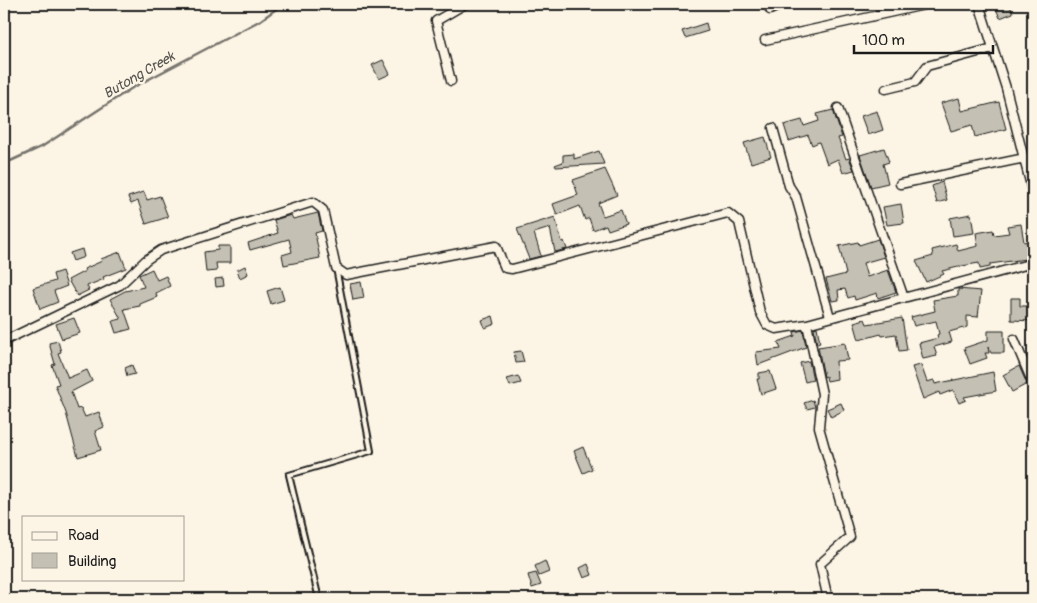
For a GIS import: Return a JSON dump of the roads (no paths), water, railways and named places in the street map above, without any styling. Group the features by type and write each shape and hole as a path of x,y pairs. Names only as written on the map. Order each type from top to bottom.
{"street":[{"path":"452,81 436,21 465,4"},
{"path":"770,10 784,4"},
{"path":"765,40 929,4"},
{"path":"979,4 1025,158 1033,194"},
{"path":"886,89 915,82 925,68 934,64 993,48"},
{"path":"838,108 904,298"},
{"path":"773,128 789,186 796,197 830,317"},
{"path":"900,184 1025,158"},
{"path":"4,341 120,285 146,260 161,250 313,202 324,210 336,268 346,275 496,246 505,268 512,269 728,213 738,222 760,312 767,325 776,329 807,324 1033,263"},
{"path":"807,324 822,394 819,428 850,537 820,564 828,599"},
{"path":"1014,339 1033,384"}],"lane":[{"path":"319,599 289,475 371,451 336,268"}],"waterway":[{"name":"Butong Creek","path":"4,164 43,146 132,88 261,20 283,4"}]}
